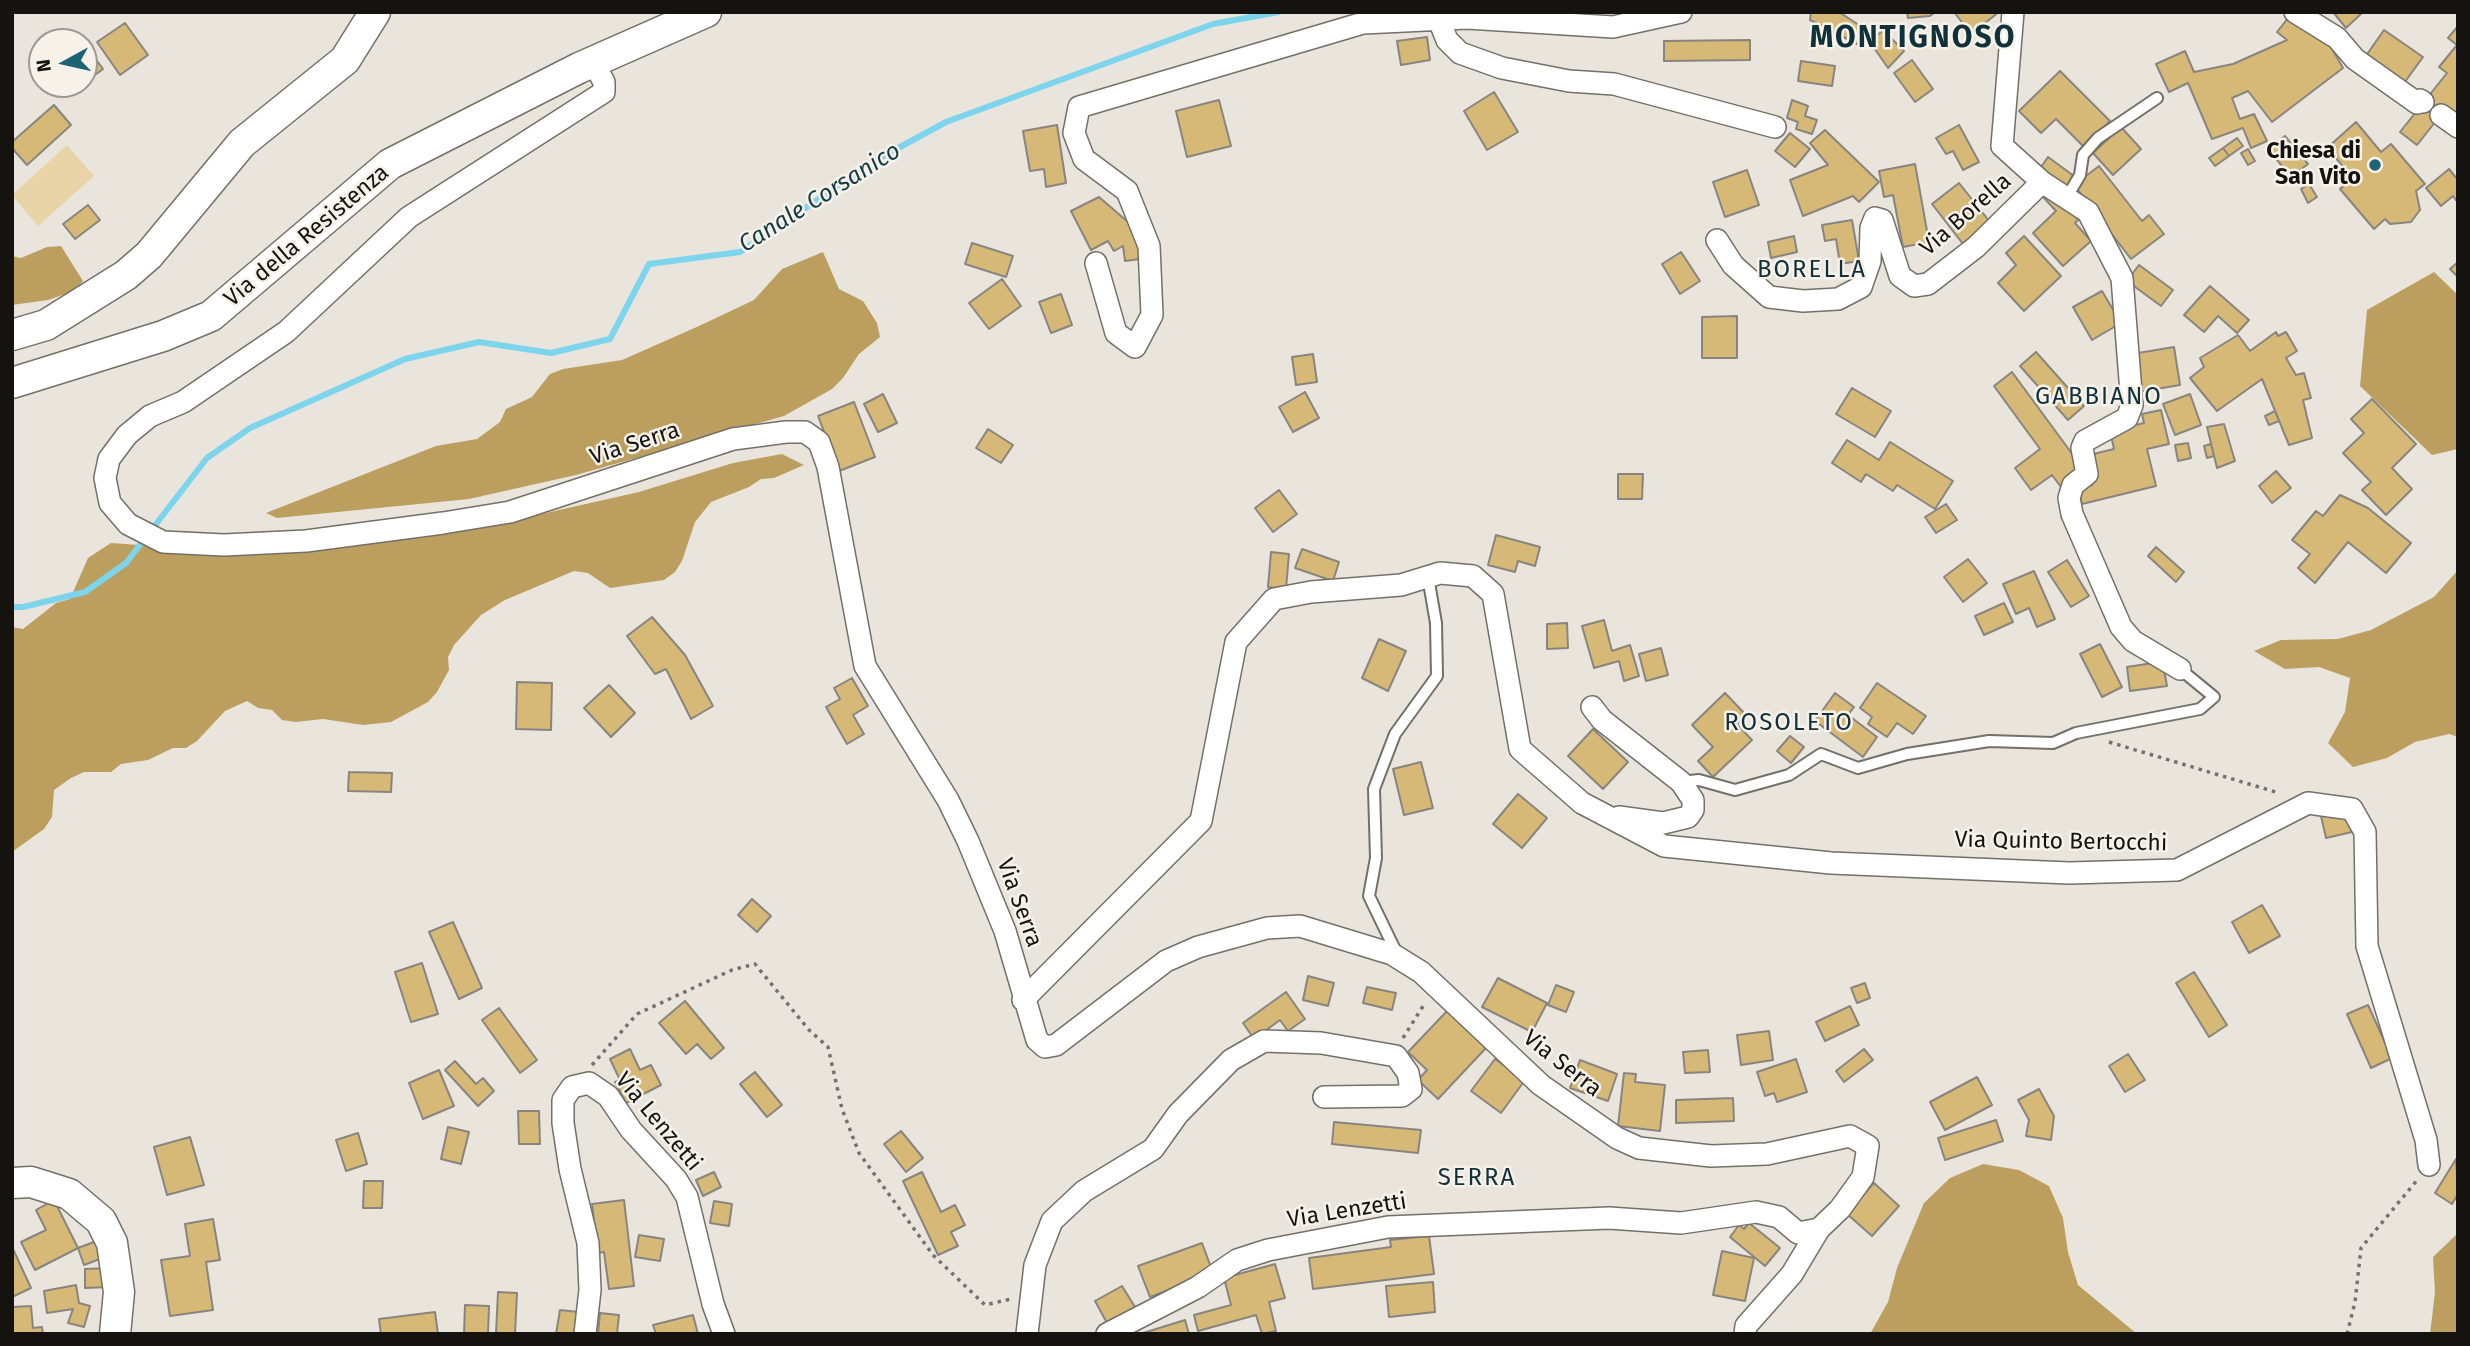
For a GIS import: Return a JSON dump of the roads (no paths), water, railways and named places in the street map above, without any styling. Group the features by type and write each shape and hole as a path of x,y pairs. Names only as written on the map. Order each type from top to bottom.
{"street":[{"path":"12,335 46,325 126,275 149,255 242,143 345,60 375,12"},
{"name":"Via della Resistenza","path":"12,383 163,336 211,316 390,164 593,62 706,12"},
{"path":"1096,262 1116,333 1135,347 1152,315 1149,246 1127,191 1084,159 1074,133 1079,107 1363,23 1467,18 1613,27 1681,12"},
{"path":"2012,12 2002,146 2042,183 2088,212 2122,278 2132,405 2127,418 2085,441 2082,448 2087,474 2073,485 2069,498 2072,514 2121,627 2133,642 2180,669"},
{"path":"2295,12 2337,37 2355,59 2417,103 2420,100 2423,102"},
{"path":"1439,20 1447,40 1460,53 1502,68 1569,81 1614,84 1774,127"},
{"name":"Via Serra","path":"593,62 604,82 604,92 410,217 286,332 183,402 150,416 127,435 109,459 105,478 110,503 128,524 163,542 224,545 306,541 510,512 733,439 805,432 819,442 828,467 865,666 876,688 948,800 968,841 1005,931 1023,1000 1037,1040 1045,1047 1056,1045 1072,1035 1166,961 1233,936 1266,928 1300,926 1399,958 1440,988 1491,1040 1541,1085 1617,1138 1639,1148 1711,1156 1767,1154 1850,1136 1868,1146 1863,1177 1840,1209 1819,1229"},
{"name":"Via Borella","path":"1717,240 1733,265 1769,297 1839,299 1861,287 1870,261 1871,228 1875,218 1882,220 1900,276 1914,286 1928,284 1976,247 2042,183"},
{"name":"Via Quinto Bertocchi","path":"1023,1000 1201,821 1236,642 1274,599 1311,592 1401,585 1440,573 1473,576 1493,594 1520,749 1582,803 1664,846 1831,863 2070,873 2178,870 2308,803 2352,809 2365,832 2368,946 2426,1140 2429,1165"},
{"path":"1592,707 1602,720 1681,782 1693,800 1693,810 1688,817 1663,823 1603,814"},
{"path":"1027,1334 1035,1265 1052,1221 1084,1192 1153,1149 1178,1114 1231,1059 1264,1041 1321,1043 1396,1056 1408,1073 1411,1089 1402,1096 1324,1097"},
{"name":"Via Lenzetti","path":"585,1334 590,1290 588,1243 570,1170 563,1124 563,1100 572,1087 589,1083 608,1096 631,1130 676,1179 687,1197 724,1334"},
{"path":"12,1183 31,1182 69,1194 101,1221 112,1243 119,1292 115,1334"},
{"name":"Via Lenzetti","path":"1107,1334 1198,1287 1237,1260 1268,1250 1388,1227 1609,1218 1681,1223 1756,1212 1779,1217 1798,1233 1819,1229"},
{"path":"1745,1334 1746,1326 1792,1274 1819,1229"}],"lane":[{"path":"2067,197 2080,175 2083,155 2098,138 2157,98"},
{"path":"1399,958 1369,896 1376,858 1374,789 1395,734 1437,676 1436,623 1428,577"},
{"path":"1681,782 1699,780 1735,790 1789,775 1821,754 1858,768 1907,754 1989,741 2053,743 2076,733 2200,709 2214,697 2180,669"}],"waterway":[{"name":"Canale Corsanico","path":"12,607 23,607 85,592 126,563 207,458 250,428 405,359 479,342 551,353 610,339 649,264 740,252 878,159 946,122 1213,24 1279,12"}],"place":[{"name":"Chiesa di San Vito","path":"2375,165"}],"district":[{"name":"MONTIGNOSO","path":"1913,39"},
{"name":"BORELLA","path":"1812,270"},
{"name":"GABBIANO","path":"2099,397"},
{"name":"ROSOLETO","path":"1789,723"},
{"name":"SERRA","path":"1477,1178"}]}
